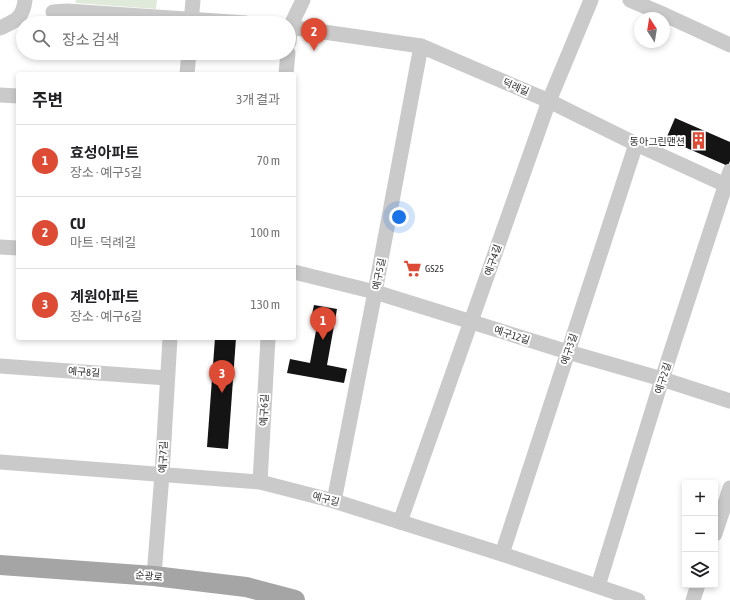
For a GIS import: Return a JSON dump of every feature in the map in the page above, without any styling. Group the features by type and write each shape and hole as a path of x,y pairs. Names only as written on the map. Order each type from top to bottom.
{"main road":[{"name":"순광로","path":"0,565 154,576 246,587 295,600"}],"street":[{"path":"20,16 26,0"},
{"path":"191,16 193,0"},
{"path":"296,16 302,0"},
{"name":"예구4길","path":"400,522 549,101 591,0"},
{"path":"630,0 730,45"},
{"path":"53,12 67,11 129,16"},
{"path":"0,28 16,20"},
{"name":"덕례길","path":"296,33 421,46 549,101 636,144 728,181"},
{"name":"예구5길","path":"334,501 421,46"},
{"path":"188,72 189,60"},
{"path":"286,72 287,60"},
{"path":"0,95 16,96"},
{"name":"예구3길","path":"502,554 636,144"},
{"name":"예구2길","path":"598,586 662,379 728,181"},
{"path":"0,247 16,248"},
{"name":"예구12길","path":"296,272 375,292 730,401"},
{"name":"예구7길","path":"154,576 170,340"},
{"name":"예구6길","path":"260,482 268,340"},
{"name":"예구8길","path":"0,366 167,378"},
{"name":"예구길","path":"0,462 239,479 260,482 334,501 502,554 638,600"},
{"path":"718,525 730,488"},
{"path":"693,600 697,588"}],"green space":[{"path":"76,0 157,0 156,9 75,3"}],"building":[{"name":"동아그린맨션","path":"675,118 730,142 730,161 728,166 666,139"},
{"path":"314,305 337,309 327,365 347,369 344,383 287,373 290,359 310,363 318,320 311,319"},
{"path":"215,340 236,340 228,449 207,447"}],"place":[{"name":"CU","path":"314,51"},
{"name":"동아그린맨션","path":"698,141"},
{"name":"GS25","path":"412,268"},
{"name":"효성아파트","path":"323,340"},
{"name":"계원아파트","path":"222,393"}]}
